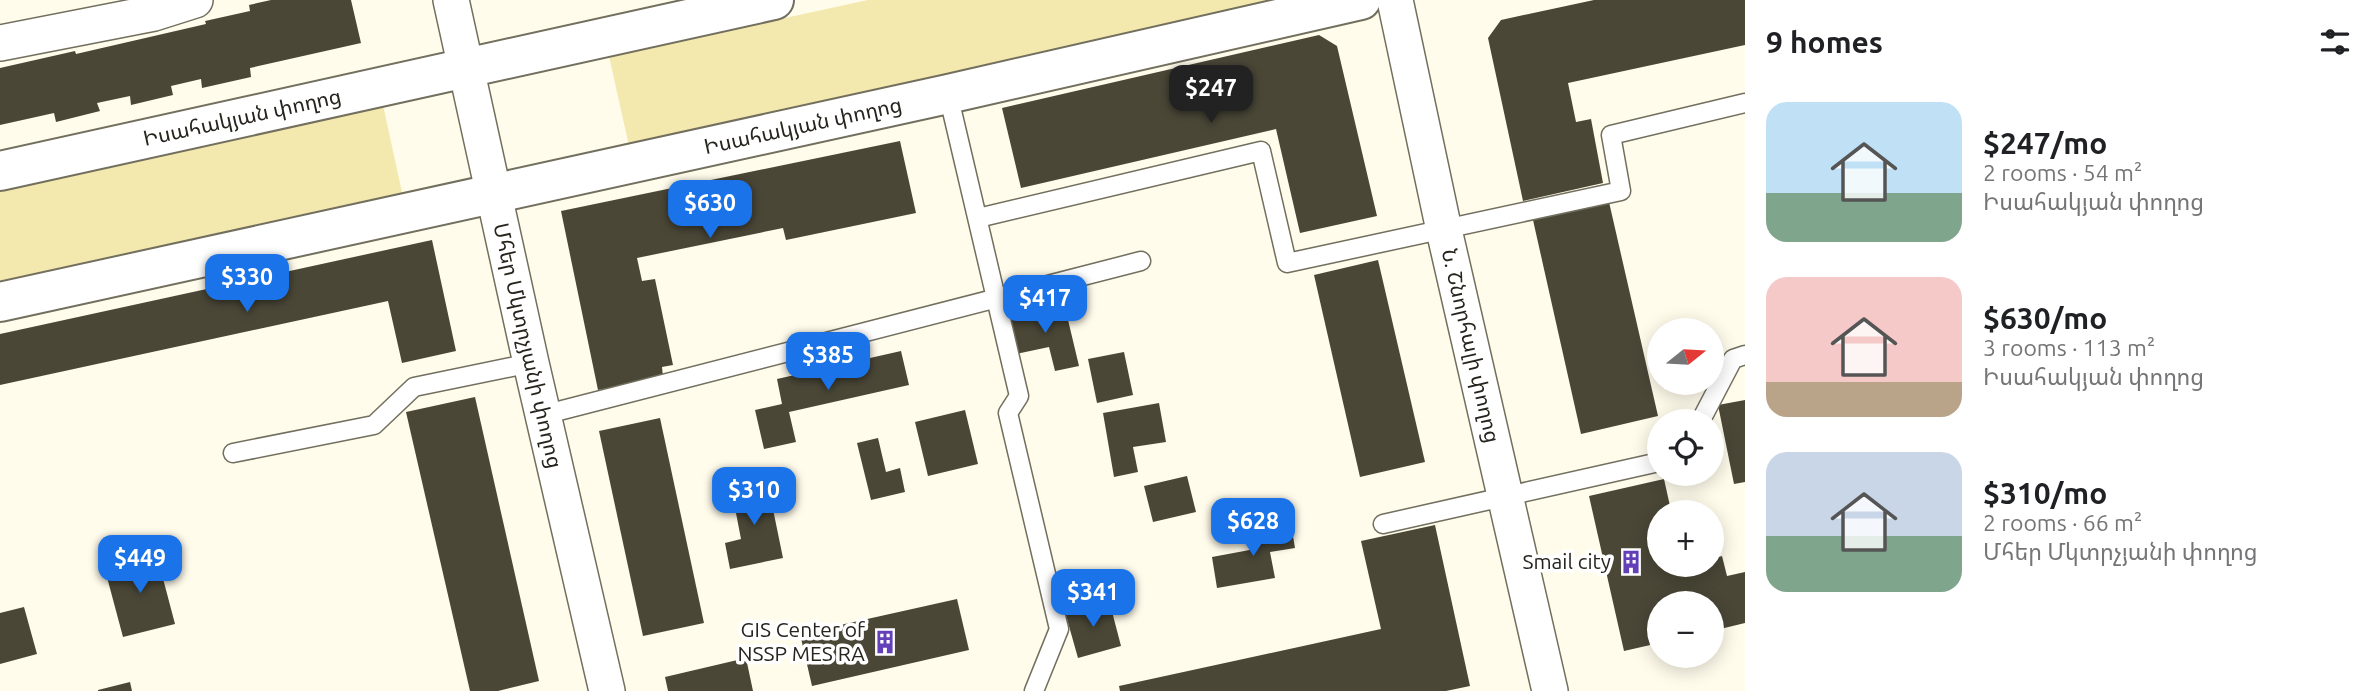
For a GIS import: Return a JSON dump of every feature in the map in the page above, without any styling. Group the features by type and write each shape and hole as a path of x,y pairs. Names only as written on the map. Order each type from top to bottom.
{"street":[{"path":"0,43 154,13 195,0"},
{"name":"Մհեր Մկտրչյանի փողոց","path":"451,0 605,691"},
{"name":"Իսահակյան փողոց","path":"0,172 774,0"},
{"name":"Իսահակյան փողոց","path":"0,302 229,254 1361,0"},
{"name":"Ն. Շնորհալի փողոց","path":"1395,0 1444,230 1550,691"}],"lane":[{"path":"948,94 1019,396 1008,413 1059,629 1034,691"},
{"path":"978,218 1261,151 1287,263 1621,191 1611,135 1745,103"},
{"path":"543,415 1140,261"},
{"path":"1707,409 1733,359 1745,355"},
{"path":"233,453 374,425 414,387 531,363"},
{"path":"1383,524 1647,466"}],"shaded area":[{"path":"868,0 1299,0 629,146 609,56"},
{"path":"383,105 403,197 0,286 0,189"}],"building":[{"path":"271,0 351,0 361,43 250,68 251,77 202,88 201,79 171,86 173,95 131,105 130,96 97,103 100,111 56,122 54,113 0,125 0,68 75,51 76,54 206,24 205,21 250,11 249,5"},
{"path":"1594,0 1745,0 1745,45 1568,83 1576,122 1591,119 1603,183 1523,201 1488,38 1501,20"},
{"path":"1319,35 1337,46 1377,216 1300,233 1276,129 1021,188 1002,108"},
{"path":"900,141 916,213 786,240 783,228 637,258 642,281 655,279 673,365 662,367 663,377 598,390 561,211"},
{"path":"1609,202 1647,368 1647,396 1653,396 1656,409 1647,409 1647,419 1581,434 1533,220"},
{"path":"432,240 456,351 402,363 388,301 0,385 0,334"},
{"path":"1378,260 1425,462 1360,477 1314,275"},
{"path":"1064,303 1079,366 1055,371 1049,347 1016,354 1008,316"},
{"path":"901,351 909,385 789,412 796,442 764,449 755,410 782,404 777,379"},
{"path":"1124,352 1133,395 1097,403 1088,359"},
{"path":"475,397 539,681 498,691 470,691 406,412"},
{"path":"1745,400 1745,482 1734,484 1724,435 1724,409 1719,409 1718,405"},
{"path":"1159,403 1166,442 1133,447 1138,472 1114,477 1103,413"},
{"path":"965,410 978,464 928,476 915,422"},
{"path":"660,418 704,623 643,636 599,431"},
{"path":"878,438 886,472 900,468 905,492 871,500 857,443"},
{"path":"1187,476 1196,512 1153,522 1144,486"},
{"path":"767,480 783,558 730,569 725,543 741,539 731,487"},
{"name":"Smail city","path":"1647,483 1647,486 1666,486 1669,500 1647,500 1647,577 1724,577 1724,564 1727,576 1745,572 1745,623 1724,628 1724,591 1647,591 1647,646 1624,651 1589,496"},
{"path":"1291,524 1295,548 1270,552 1275,578 1217,588 1212,557 1255,549 1252,531"},
{"path":"1435,525 1470,686 1446,691 1120,691 1119,686 1381,629 1361,541"},
{"path":"156,552 175,624 123,637 104,566"},
{"name":"GIS Center of NSSP MES RA","path":"957,599 969,650 812,686 800,634"},
{"path":"1109,600 1121,646 1078,658 1065,612"},
{"path":"24,607 37,654 0,664 0,613"},
{"path":"746,658 753,691 668,691 665,677"},
{"path":"130,682 132,691 98,691 98,690"}],"place":[{"name":"Smail city","path":"1631,562"},
{"name":"GIS Center of NSSP MES RA","path":"885,642"}]}
